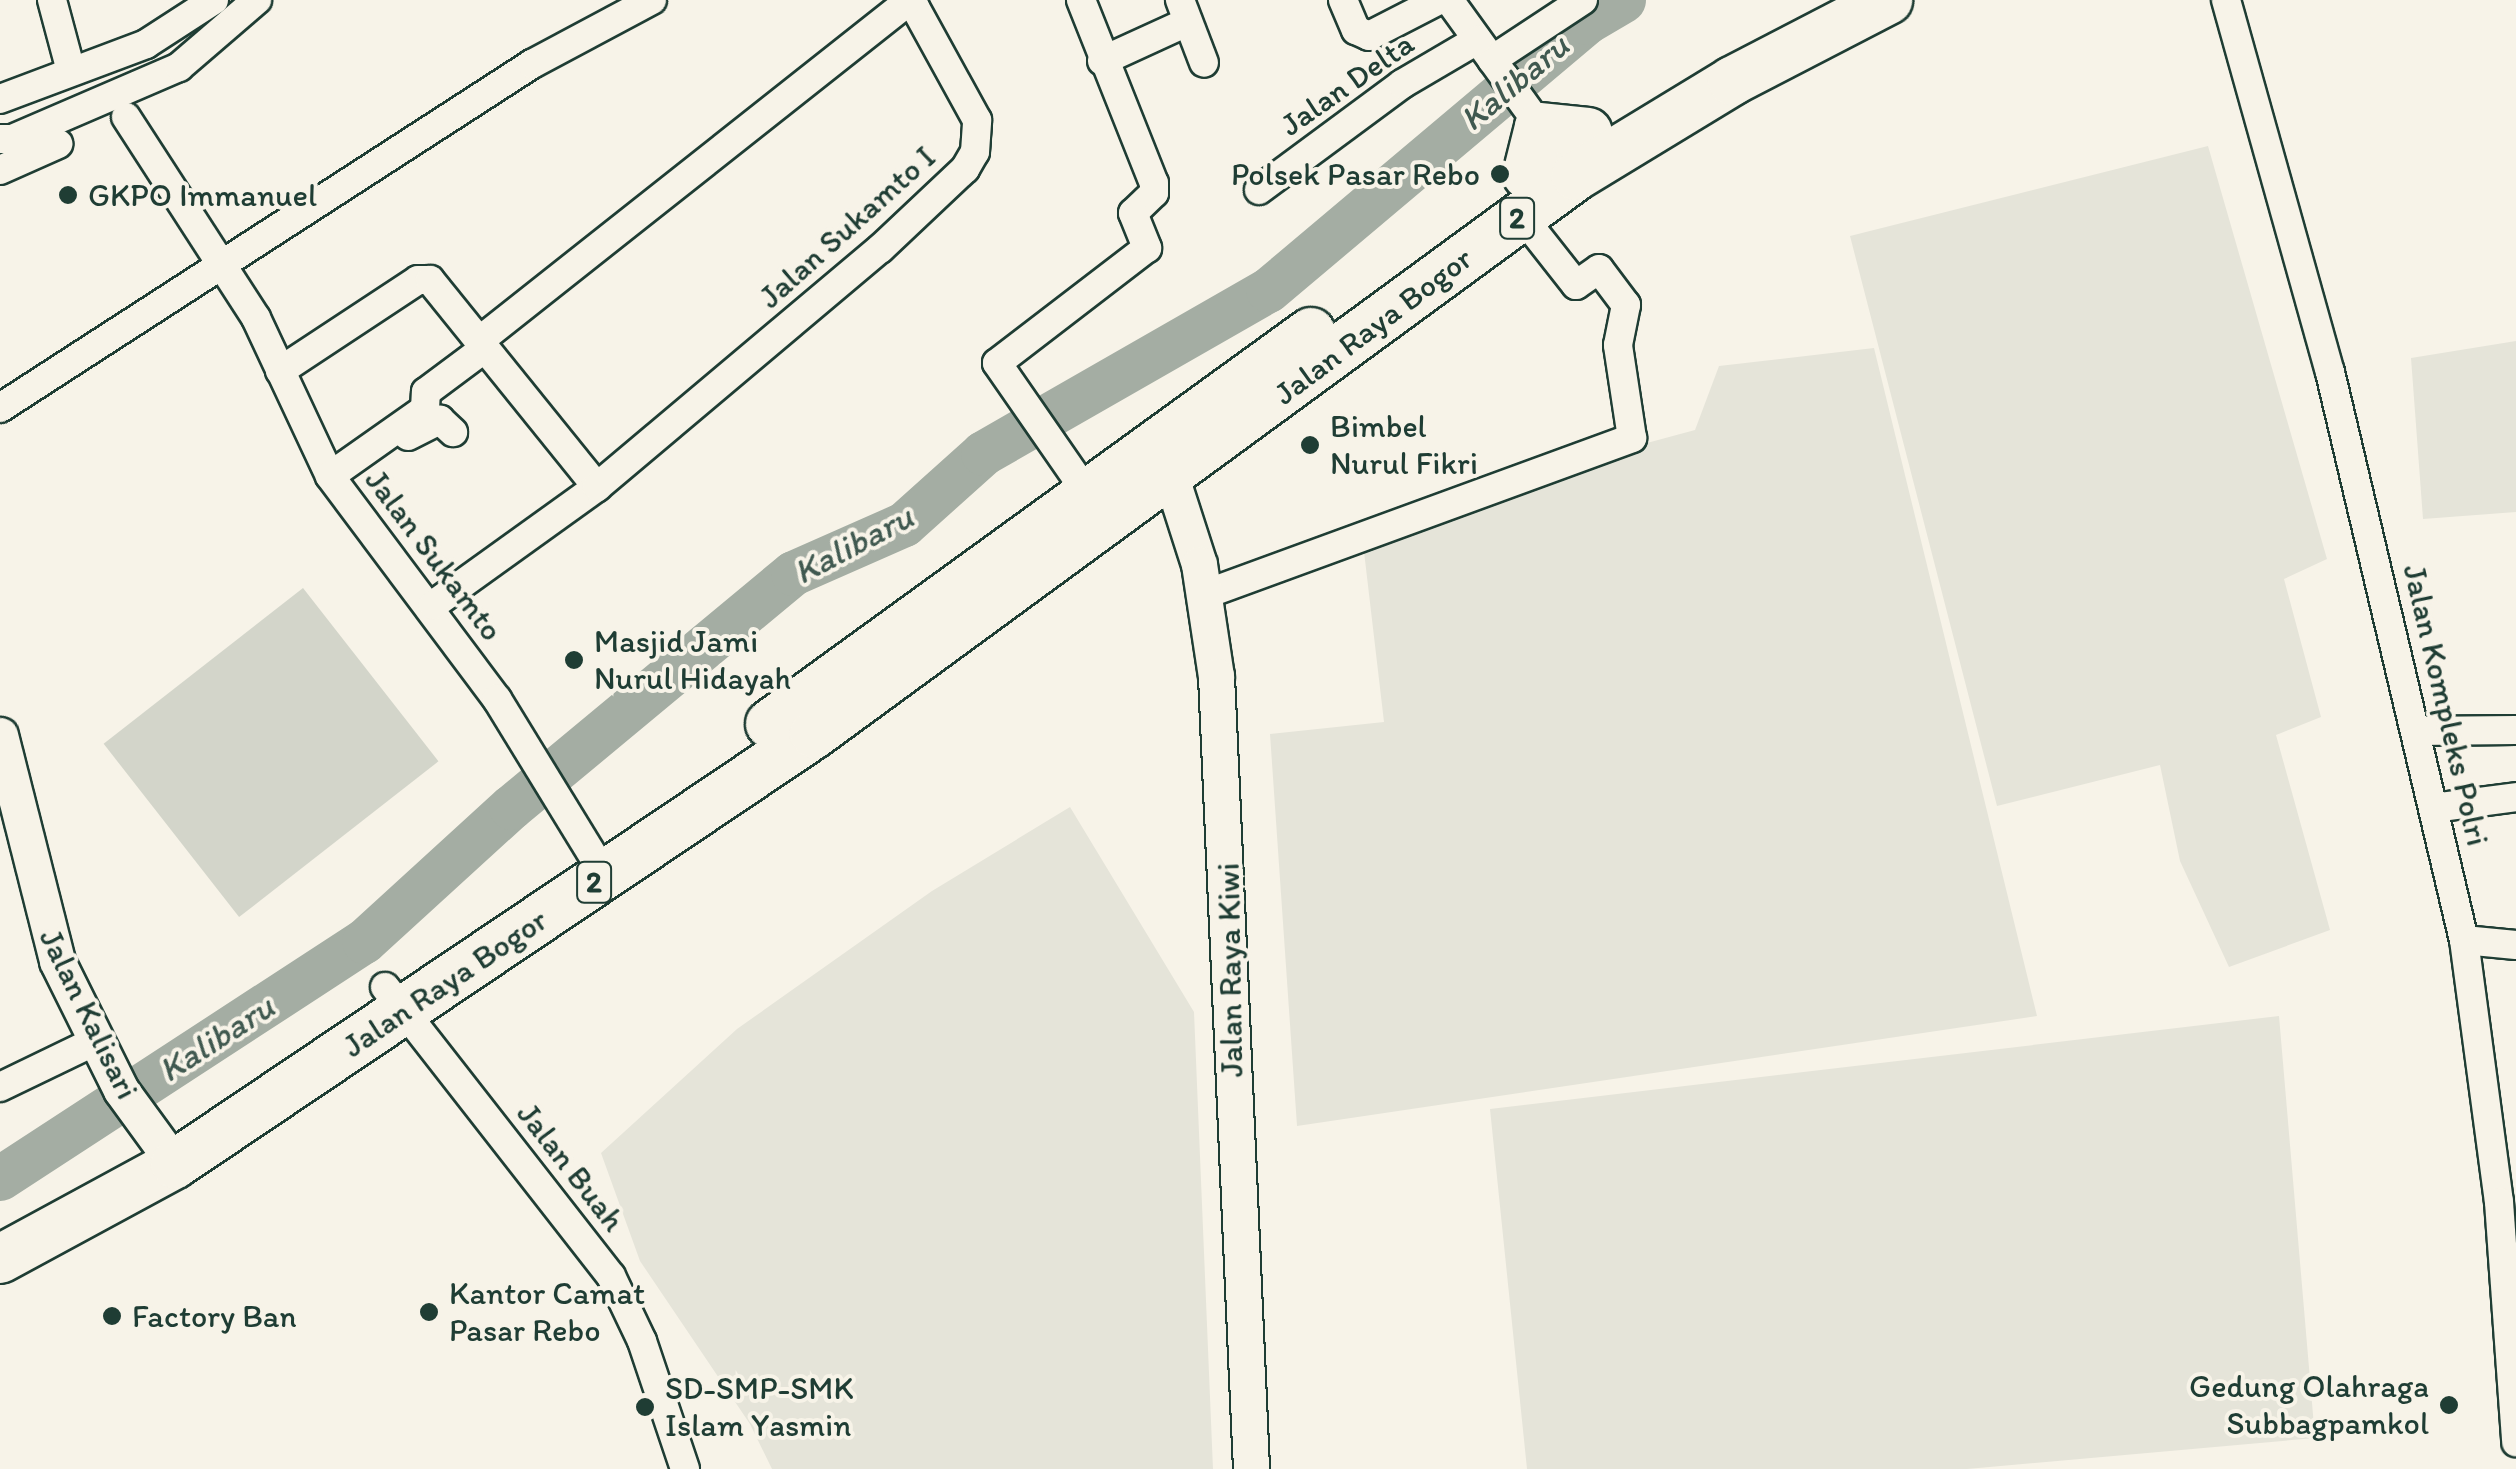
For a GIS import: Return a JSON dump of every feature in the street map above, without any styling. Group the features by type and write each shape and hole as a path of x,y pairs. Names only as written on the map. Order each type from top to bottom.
{"highway":[{"name":"Jalan Raya Bogor","path":"597,862 814,734 1547,155 1820,0"},
{"name":"Jalan Raya Bogor","path":"1547,155 1732,81 1888,0"},
{"name":"Jalan Raya Bogor","path":"0,1230 147,1126 394,999 597,862 1087,494 1161,462"},
{"name":"Jalan Raya Bogor","path":"0,1259 147,1126"}],"street":[{"path":"52,0 71,71"},
{"path":"0,99 165,34 214,0"},
{"path":"0,139 12,139 179,66 257,0"},
{"path":"0,408 222,270 532,64 652,0"},
{"path":"1082,0 1102,62 1154,183 1154,193 1133,214 1146,248 998,358 1087,494"},
{"path":"1343,0 1356,30 1368,36 1439,0"},
{"path":"1206,594 1632,438 1618,345 1626,305 1599,269 1576,286 1547,155 1491,59 1449,0"},
{"name":"Jalan Delta","path":"1258,190 1402,84 1491,59 1583,0"},
{"name":"Jalan Kompleks Polri","path":"2226,0 2300,252 2464,940 2508,1202 2516,1442"},
{"name":"Jalan Sukamto I","path":"433,605 514,532 597,486 880,249 965,170 975,152 977,120 915,6 905,4 482,344"},
{"path":"1102,62 1183,11 1204,63"},
{"name":"Jalan Sukamto","path":"126,116 256,318 330,476 433,605 597,862"},
{"path":"0,170 58,144"},
{"path":"280,371 418,280 430,280 597,486"},
{"path":"330,476 426,409 426,392 482,344"},
{"path":"393,433 406,437 440,420 453,432"},
{"name":"Jalan Raya Kiwi","path":"1161,462 1206,594 1226,831 1250,1469"},
{"path":"2416,730 2516,730"},
{"name":"Jalan Kalisari","path":"0,736 42,915 95,1041 147,1126"},
{"path":"2433,808 2516,797"},
{"path":"2464,940 2516,944"},
{"name":"Jalan Buah","path":"394,999 612,1276 642,1341 685,1469"},
{"path":"0,1087 95,1041"}],"shaded area":[{"path":"2208,146 2327,559 2284,579 2321,717 2276,735 2330,930 2229,967 2180,861 2160,765 1997,806 1850,236"},
{"path":"2516,341 2516,512 2423,519 2411,358"},
{"path":"1874,348 2037,1016 1297,1126 1270,734 1384,722 1363,543 1514,479 1695,430 1719,366"},
{"path":"303,588 438,761 239,917 104,744"},
{"path":"1070,807 1194,1012 1213,1469 772,1469 750,1424 640,1261 601,1153 737,1029 932,891"},
{"path":"2279,1016 2315,1438 1967,1469 1527,1469 1490,1109"}],"waterway":[{"name":"Kalibaru","path":"0,1178 364,941 511,807 793,573 904,524 983,453 1268,290 1586,22 1623,0"}],"place":[{"name":"Polsek Pasar Rebo","path":"1500,174"},
{"name":"GKPO Immanuel","path":"68,195"},
{"name":"Bimbel Nurul Fikri","path":"1310,445"},
{"name":"Masjid Jami Nurul Hidayah","path":"574,660"},
{"name":"Kantor Camat Pasar Rebo","path":"429,1312"},
{"name":"Factory Ban","path":"112,1316"},
{"name":"Gedung Olahraga Subbagpamkol","path":"2449,1405"},
{"name":"SD-SMP-SMK Islam Yasmin","path":"645,1407"}]}
